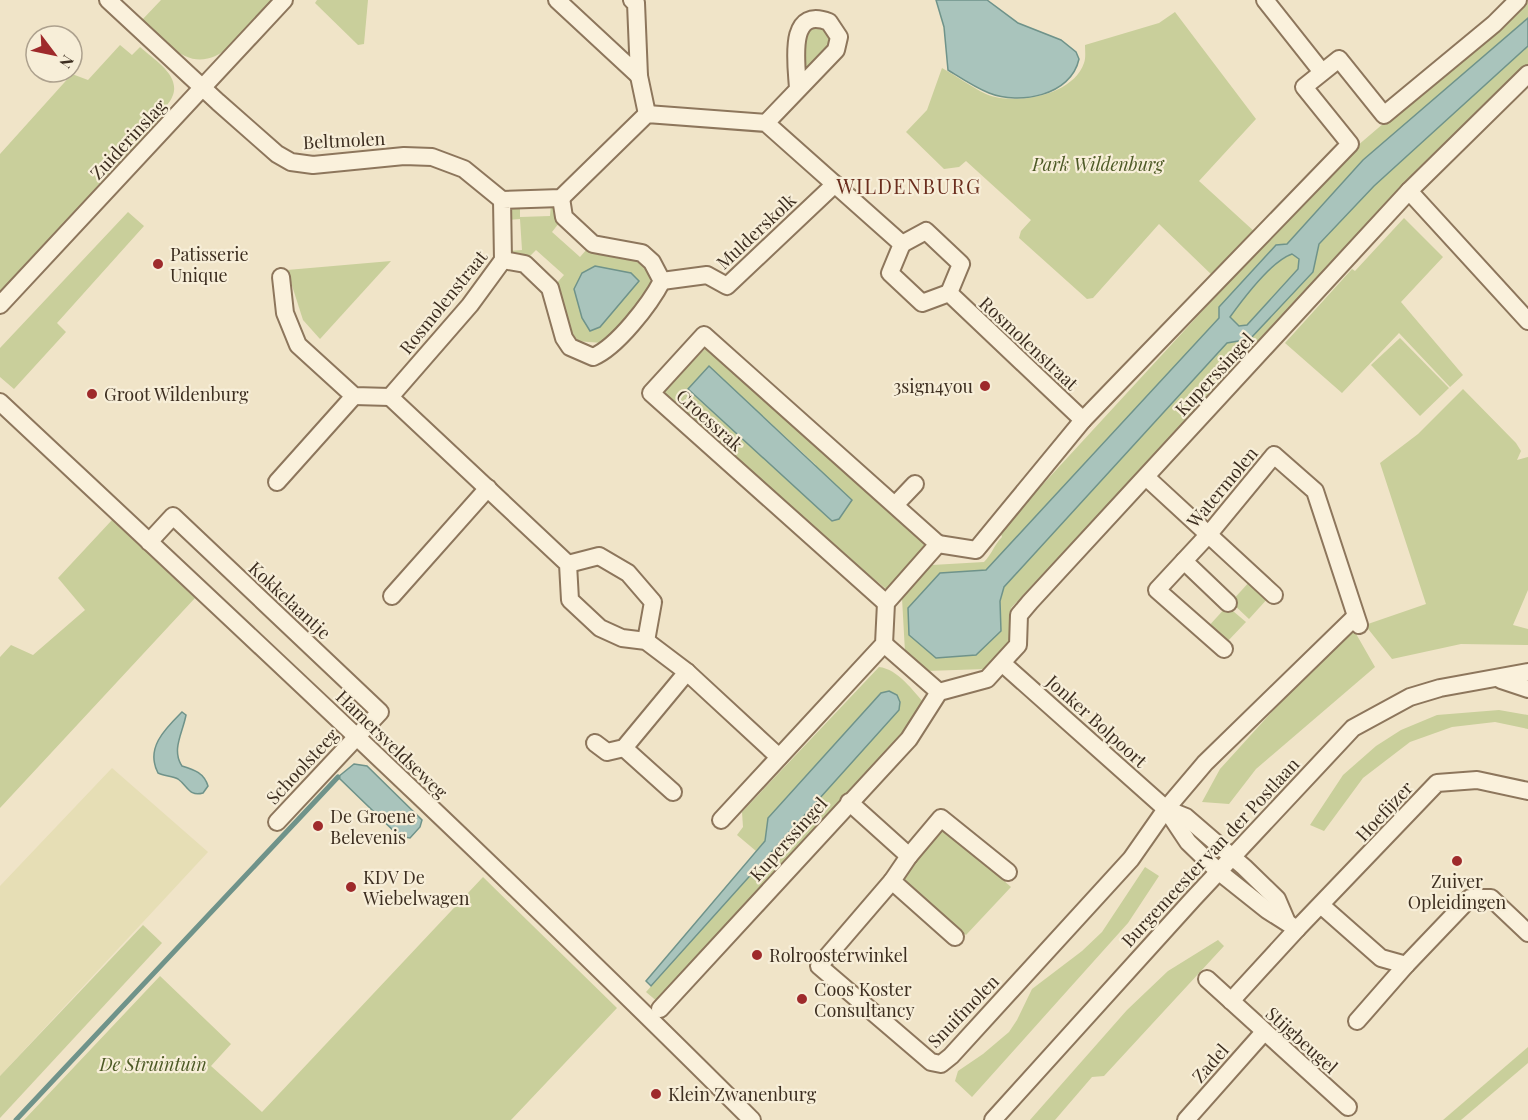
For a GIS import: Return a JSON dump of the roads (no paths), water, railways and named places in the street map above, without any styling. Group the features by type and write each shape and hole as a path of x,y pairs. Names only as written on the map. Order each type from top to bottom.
{"street":[{"name":"Beltmolen","path":"108,0 277,154 291,162 313,165 404,156 432,157 464,169 502,200"},
{"name":"Zuiderinslag","path":"0,305 284,0"},
{"path":"557,0 639,76"},
{"path":"632,0 636,3 639,76 647,114"},
{"path":"1265,0 1322,72"},
{"path":"721,820 884,645 886,603 938,544 976,549 1083,420 1350,144 1304,87 1339,59 1384,115 1494,24 1518,0"},
{"name":"Kuperssingel","path":"660,1009 909,739 939,692 987,679 1002,663 1018,645 1019,615 1409,191 1528,74"},
{"path":"766,123 798,89"},
{"path":"502,200 561,198 647,114 766,123 902,244"},
{"name":"Mulderskolk","path":"662,281 706,275 727,286 835,184"},
{"path":"1409,191 1528,321"},
{"path":"503,260 525,264 550,288 564,338 570,347 593,357 601,354 649,302 662,281 652,262 642,253 593,244 564,218 561,198"},
{"name":"Rosmolenstraat","path":"390,397 470,305 503,260 502,200"},
{"path":"926,231 961,264 949,293 922,303 890,273 902,244 926,231"},
{"path":"280,277 285,313 298,345 354,396 390,397 568,564 570,600 600,628 622,638 646,641 687,672 779,757"},
{"name":"Rosmolenstraat","path":"949,293 1083,420"},
{"name":"Croessrak","path":"886,603 651,393 704,335 938,544"},
{"path":"277,482 354,396"},
{"name":"Hamersveldseweg","path":"0,402 356,737 632,1001 752,1120"},
{"name":"Watermolen","path":"1166,809 1205,764 1357,621 1315,492 1274,455 1209,534 1157,590 1224,649"},
{"path":"1146,477 1274,595"},
{"path":"895,505 915,484"},
{"path":"392,596 488,488"},
{"name":"Kokkelaantje","path":"149,542 173,516 380,712 356,737"},
{"path":"568,564 599,556 628,573 653,602 646,641"},
{"path":"1184,561 1228,603"},
{"path":"884,645 939,692"},
{"name":"Jonker Bolpoort","path":"1002,663 1166,809 1188,842 1218,871"},
{"path":"595,742 607,752 624,748 687,672"},
{"name":"Burgemeester van der Postlaan","path":"993,1120 1218,871 1353,728 1410,697 1440,687 1500,679 1528,672"},
{"name":"Burgemeester van der Postlaan","path":"1500,679 1528,689"},
{"name":"Schoolsteeg","path":"277,822 356,737"},
{"path":"624,748 673,792"},
{"name":"Hoefijzer","path":"1292,925 1322,906 1437,783 1477,780 1528,791"},
{"path":"849,802 909,856"},
{"name":"Jonker Bolpoort","path":"1166,809 1186,817 1232,856"},
{"name":"Snuifmolen","path":"892,881 819,966 931,1062 940,1064 951,1056 1131,859 1166,809"},
{"path":"955,937 892,881 909,856 941,818 1008,872"},
{"path":"1232,856 1277,899 1292,925"},
{"path":"1218,871 1267,910 1292,925"},
{"path":"1357,1022 1406,965 1470,898 1491,898 1528,933"},
{"path":"1322,906 1382,958 1406,965"},
{"path":"1231,1001 1292,925"},
{"name":"Stijgbeugel","path":"1207,979 1348,1107"},
{"name":"Zadel","path":"1186,1120 1264,1032"}],"water":[{"path":"936,0 987,0 1018,23 1061,40 1076,52 1079,59 1074,72 1066,82 1055,89 1029,97 1001,97 978,88 948,70 944,27"},
{"path":"1528,18 1528,46 1374,186 1319,244 1313,272 1250,339 1227,343 1004,587 1000,601 1001,631 976,655 936,658 909,635 908,608 940,573 986,570 1219,318 1219,307 1276,245 1287,244 1363,160","holes":["1292,254 1299,259 1298,269 1247,325 1239,326 1230,317 1258,281 1275,264"]},
{"path":"595,266 631,273 639,281 600,327 590,331 582,318 574,289 582,273"},
{"path":"709,366 852,500 839,519 832,521 688,389"},
{"path":"889,691 897,695 900,702 899,710 651,986 646,981 765,841 768,818 881,693"},
{"path":"182,712 186,715 178,747 179,760 182,766 195,771 204,778 208,786 203,793 192,792 178,779 158,773 155,764 155,747 169,725"},
{"path":"354,764 367,766 422,820 420,827 410,838 399,836 338,777"}],"waterway":[{"path":"16,1120 338,777"}],"place":[{"name":"Patisserie Unique","path":"158,264"},
{"name":"3sign4you","path":"985,386"},
{"name":"Groot Wildenburg","path":"92,394"},
{"name":"De Groene Belevenis","path":"318,826"},
{"name":"Zuiver Opleidingen","path":"1457,861"},
{"name":"KDV De Wiebelwagen","path":"351,887"},
{"name":"Rolroosterwinkel","path":"757,955"},
{"name":"Coos Koster Consultancy","path":"802,999"},
{"name":"Klein Zwanenburg","path":"656,1094"}],"district":[{"name":"WILDENBURG","path":"909,185"}],"park label":[{"name":"Park Wildenburg","path":"1098,164"},
{"name":"De Struintuin","path":"153,1064"}]}
